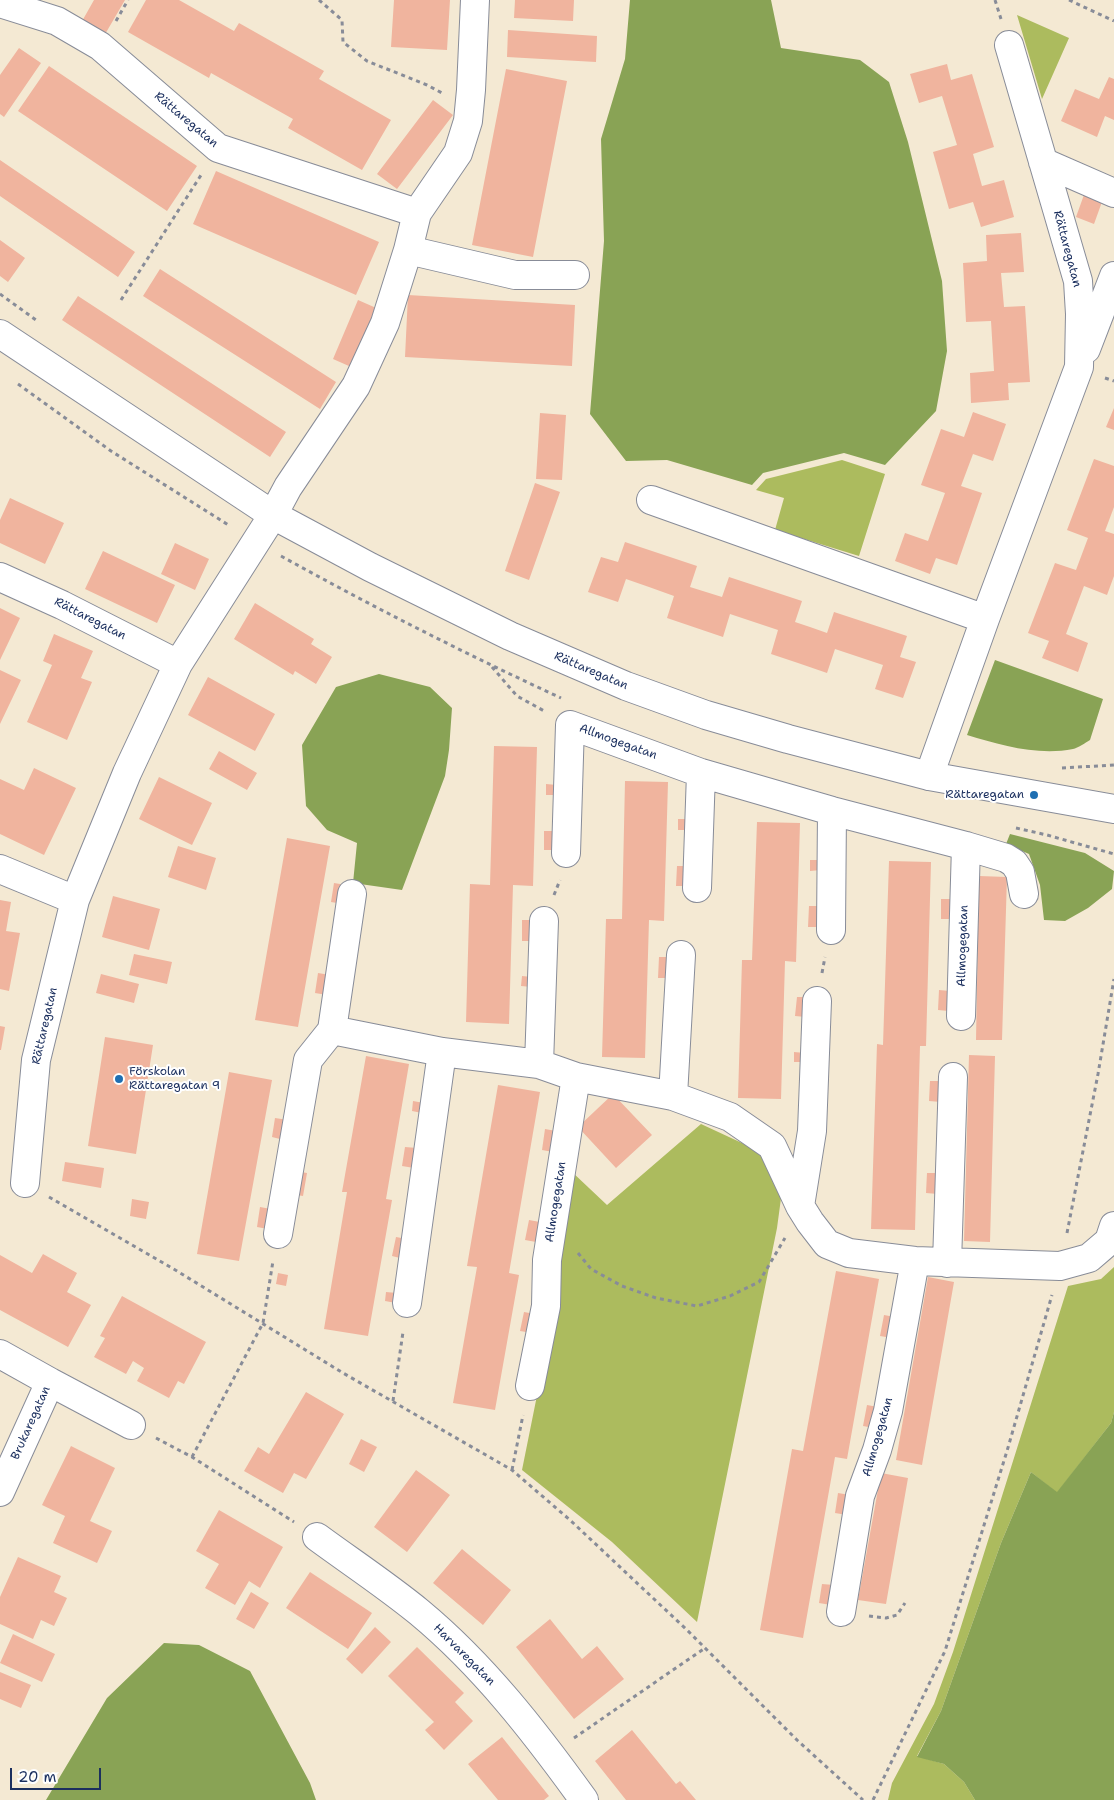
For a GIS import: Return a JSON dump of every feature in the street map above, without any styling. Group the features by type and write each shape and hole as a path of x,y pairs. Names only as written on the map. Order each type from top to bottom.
{"street":[{"name":"Rättaregatan","path":"25,1183 36,1060 75,900 127,773 178,664 273,514 288,487 356,386 385,323 408,250 417,213 458,154 468,121 475,0"},
{"name":"Rättaregatan","path":"0,3 57,21 100,46 218,148 417,213"},
{"name":"Rättaregatan","path":"1008,45 1078,281 1080,314 1079,368"},
{"path":"1043,162 1114,193"},
{"path":"408,250 515,275 575,275"},
{"name":"Rättaregatan","path":"929,776 985,619 1114,276"},
{"name":"Rättaregatan","path":"6,343 273,514 370,567 502,631 626,686 706,715 788,740 929,776 1114,810"},
{"path":"651,500 985,619"},
{"name":"Rättaregatan","path":"0,577 62,605 178,664"},
{"name":"Allmogegatan","path":"566,852 570,725 702,772 832,811 1006,858 1014,863 1020,872 1024,894"},
{"path":"697,888 702,772"},
{"path":"831,930 832,811"},
{"name":"Allmogegatan","path":"961,1016 966,846"},
{"path":"0,869 75,900"},
{"path":"278,1234 308,1060 332,1030 352,894"},
{"path":"539,1064 544,921"},
{"path":"673,1096 681,955"},
{"path":"800,1206 812,1131 816,1001"},
{"path":"332,1030 442,1052 539,1064 576,1077 673,1096 730,1117 772,1146 800,1206 810,1222 827,1244 849,1253 946,1263 1060,1266 1089,1258 1109,1241 1114,1226"},
{"path":"407,1302 442,1052"},
{"name":"Allmogegatan","path":"530,1386 546,1306 548,1260 576,1077"},
{"path":"946,1263 953,1077"},
{"path":"772,1146 794,1141 812,1131"},
{"name":"Allmogegatan","path":"841,1612 860,1496 877,1450 888,1411 915,1261"},
{"name":"Brukaregatan","path":"0,1354 131,1425"},
{"name":"Brukaregatan","path":"0,1492 50,1382"},
{"name":"Harvaregatan","path":"317,1537 426,1618 485,1674 551,1754 584,1800"}],"path":[{"path":"319,0 342,20 343,42 367,61 427,85 470,107"},
{"path":"1069,0 1114,21"},
{"path":"121,300 218,148"},
{"path":"0,294 38,321"},
{"path":"490,665 517,696 570,725"},
{"path":"1053,768 1114,765"},
{"path":"544,921 563,873 566,852"},
{"path":"816,1001 831,930"},
{"path":"873,1800 945,1650 1006,1451 1060,1266 1098,1074 1114,979"},
{"path":"25,1183 177,1270 343,1374 512,1470 570,1520 797,1740 863,1800"},
{"path":"577,1252 591,1269 622,1286 656,1298 697,1306 730,1296 759,1282 784,1240 800,1206"},
{"path":"192,1457 263,1323 278,1234"},
{"path":"392,1401 407,1302"},
{"path":"512,1470 530,1386"},
{"path":"131,1425 192,1457 317,1537"},
{"path":"841,1612 886,1618 897,1615 905,1603"},
{"path":"551,1754 704,1648"}],"green space":[{"path":"630,0 771,0 781,48 860,60 889,82 908,142 942,281 947,351 936,411 885,465 844,453 763,473 752,485 667,460 626,461 590,414 604,241 601,139 625,59"},
{"path":"1017,15 1069,38 1042,99"},
{"path":"842,460 885,474 859,556 775,530 784,498 756,490 766,479"},
{"path":"995,660 1103,699 1090,740 1073,749 1046,751 1006,746 967,735"},
{"path":"379,674 430,687 452,708 445,776 402,890 353,883 357,843 327,830 306,806 302,745 336,687"},
{"path":"1010,834 1085,853 1114,871 1112,889 1088,908 1065,921 1044,920 1040,885 1029,854 1006,844"},
{"path":"701,1124 757,1150 782,1191 777,1228 697,1622 612,1542 522,1470 558,1291 556,1258 571,1171 607,1205"},
{"path":"1114,1267 1114,1412 1111,1423 1057,1493 1031,1472 1001,1543 941,1711 917,1756 944,1764 964,1782 975,1800 888,1800 892,1783 934,1704 953,1652 1068,1286 1101,1279"},
{"path":"1114,1412 1114,1800 975,1800 964,1782 944,1764 917,1757 941,1711 1001,1543 1031,1472 1057,1492 1111,1423"},
{"path":"164,1643 199,1645 250,1671 310,1783 316,1800 46,1800 107,1698"}],"building":[{"path":"94,0 125,0 104,36 81,23"},
{"path":"146,0 179,0 234,31 239,23 324,71 319,79 391,120 362,170 288,128 293,119 211,73 209,78 128,32"},
{"path":"394,0 450,0 447,50 391,47"},
{"path":"515,0 574,0 573,21 514,18"},
{"path":"508,30 597,36 596,62 507,57"},
{"path":"19,48 41,63 4,117 0,114 0,75"},
{"path":"947,64 951,80 972,74 994,147 973,154 982,186 1004,180 1014,217 981,227 973,202 949,209 933,152 957,145 942,96 919,103 910,74"},
{"path":"49,66 197,166 167,211 18,111"},
{"path":"506,69 567,81 533,257 472,245"},
{"path":"1109,77 1114,79 1114,120 1105,116 1097,137 1061,121 1075,89 1099,99"},
{"path":"433,100 453,115 397,189 377,174"},
{"path":"0,160 135,252 118,277 0,196"},
{"path":"216,171 379,242 356,295 193,224"},
{"path":"1085,192 1103,199 1094,224 1076,217"},
{"path":"1021,233 1024,272 1001,273 1004,307 1025,306 1030,382 1008,383 1009,400 971,403 970,373 994,371 991,321 966,322 963,263 987,261 986,235"},
{"path":"0,240 25,258 8,282 0,276"},
{"path":"160,269 336,382 320,409 143,296"},
{"path":"408,295 575,305 572,366 405,357"},
{"path":"78,296 286,432 270,457 62,320"},
{"path":"358,300 383,311 358,370 333,359"},
{"path":"1114,408 1114,430 1106,427"},
{"path":"973,412 1006,424 993,461 973,454 961,486 982,493 957,565 936,558 930,574 895,561 905,533 928,541 945,493 921,485 941,429 964,437"},
{"path":"540,413 566,415 562,480 536,479"},
{"path":"1094,459 1114,466 1114,507 1105,531 1114,534 1114,576 1107,595 1084,586 1066,634 1088,643 1078,672 1042,658 1049,641 1028,633 1055,563 1076,570 1088,538 1067,530"},
{"path":"535,483 560,492 529,580 505,571"},
{"path":"10,498 64,523 45,564 0,543 0,520"},
{"path":"625,542 697,566 690,587 722,597 729,577 802,601 795,622 827,633 834,612 907,636 900,657 916,662 903,698 875,689 883,665 835,649 827,673 771,654 778,630 730,614 723,637 667,618 674,596 626,579 618,602 588,592 601,557 618,562"},
{"path":"175,543 209,559 195,590 161,574"},
{"path":"103,551 175,585 157,623 85,589"},
{"path":"255,603 314,639 311,644 332,657 316,684 295,671 293,675 234,639"},
{"path":"0,608 20,618 0,660"},
{"path":"54,634 93,651 81,678 92,682 67,740 27,722 52,665 43,661"},
{"path":"0,670 21,680 0,724"},
{"path":"208,677 275,714 255,751 188,715"},
{"path":"494,746 537,747 533,886 513,885 509,1024 466,1022 470,884 490,885"},
{"path":"219,751 257,773 247,790 209,769"},
{"path":"34,768 76,788 44,855 0,834 0,779 24,790"},
{"path":"159,777 212,803 192,845 139,819"},
{"path":"625,781 668,782 664,921 649,920 645,1058 602,1057 606,919 622,919"},
{"path":"546,784 557,785 557,795 546,795"},
{"path":"678,819 689,819 688,830 678,830"},
{"path":"757,822 800,823 796,962 785,961 781,1099 738,1098 742,960 752,960"},
{"path":"544,831 557,831 556,850 544,850"},
{"path":"287,838 330,846 298,1027 255,1020"},
{"path":"178,846 216,858 206,890 168,877"},
{"path":"810,860 821,860 821,870 810,871"},
{"path":"889,861 931,862 926,1046 920,1046 915,1230 871,1229 877,1044 883,1045"},
{"path":"677,866 688,866 687,886 676,886"},
{"path":"979,876 1007,877 1002,1040 976,1040"},
{"path":"334,883 346,885 343,904 331,902"},
{"path":"113,896 160,909 149,950 102,937"},
{"path":"941,899 953,899 951,919 941,919"},
{"path":"0,900 11,902 6,931 20,933 9,991 0,989"},
{"path":"809,906 820,906 820,927 808,927"},
{"path":"522,920 534,920 533,941 522,941"},
{"path":"134,954 172,962 167,984 129,975"},
{"path":"659,957 670,957 669,978 658,978"},
{"path":"318,973 330,975 327,995 315,993"},
{"path":"101,974 139,984 134,1003 96,993"},
{"path":"522,976 532,977 532,987 521,986"},
{"path":"939,990 950,991 949,1011 938,1010"},
{"path":"797,997 807,997 806,1017 795,1016"},
{"path":"0,1026 5,1027 1,1050 0,1050"},
{"path":"105,1037 153,1045 136,1154 88,1146"},
{"path":"794,1052 805,1053 805,1062 794,1062"},
{"path":"969,1055 995,1056 990,1242 964,1241"},
{"path":"366,1056 409,1064 386,1199 392,1200 368,1336 324,1329 347,1192 342,1192"},
{"path":"229,1072 272,1080 239,1261 197,1254"},
{"path":"930,1081 942,1081 941,1102 929,1101"},
{"path":"498,1085 540,1092 509,1273 519,1275 495,1410 453,1403 477,1267 467,1266"},
{"path":"613,1094 652,1135 616,1168 578,1127"},
{"path":"413,1101 424,1103 422,1113 412,1111"},
{"path":"275,1118 288,1120 284,1140 272,1137"},
{"path":"545,1129 556,1131 553,1152 542,1150"},
{"path":"405,1147 417,1148 414,1168 402,1166"},
{"path":"65,1162 104,1168 101,1188 62,1181"},
{"path":"295,1171 307,1173 303,1196 291,1194"},
{"path":"927,1173 939,1173 938,1194 926,1193"},
{"path":"132,1199 149,1202 146,1219 130,1216"},
{"path":"260,1207 271,1209 268,1229 257,1227"},
{"path":"529,1220 540,1222 536,1242 525,1240"},
{"path":"396,1237 407,1239 404,1259 392,1256"},
{"path":"43,1254 77,1273 67,1292 91,1305 68,1347 0,1310 0,1255 32,1273"},
{"path":"836,1271 879,1279 847,1459 835,1457 803,1638 760,1630 792,1449 803,1451"},
{"path":"278,1273 288,1275 286,1286 276,1284"},
{"path":"928,1277 954,1282 922,1465 896,1460"},
{"path":"386,1292 397,1293 396,1303 385,1301"},
{"path":"122,1296 206,1342 184,1384 178,1381 169,1398 137,1381 144,1368 133,1361 126,1374 94,1357 105,1338 100,1336"},
{"path":"524,1312 535,1314 532,1333 520,1331"},
{"path":"884,1315 895,1317 892,1338 880,1336"},
{"path":"306,1392 344,1414 306,1479 294,1473 283,1493 244,1471 258,1447 269,1454"},
{"path":"867,1405 878,1407 874,1428 863,1426"},
{"path":"361,1439 377,1447 364,1472 349,1464"},
{"path":"71,1446 115,1468 90,1521 112,1531 97,1563 53,1543 65,1516 42,1505"},
{"path":"416,1470 450,1495 407,1552 374,1527"},
{"path":"881,1473 908,1478 886,1604 858,1600"},
{"path":"838,1493 850,1495 847,1515 835,1513"},
{"path":"219,1510 283,1547 260,1588 249,1581 235,1605 205,1588 219,1564 196,1551"},
{"path":"462,1549 511,1590 483,1625 433,1583"},
{"path":"18,1557 61,1576 54,1592 67,1598 54,1626 41,1620 33,1639 0,1624 0,1597"},
{"path":"310,1572 372,1613 348,1649 286,1608"},
{"path":"822,1584 834,1585 831,1605 819,1603"},
{"path":"251,1592 269,1603 254,1629 236,1619"},
{"path":"550,1619 582,1659 597,1646 624,1679 574,1719 516,1647"},
{"path":"375,1627 391,1642 362,1674 346,1659"},
{"path":"13,1634 55,1654 42,1682 0,1663"},
{"path":"417,1647 464,1693 455,1702 473,1721 444,1750 425,1730 434,1722 388,1676"},
{"path":"0,1672 31,1685 21,1708 0,1699"},
{"path":"632,1730 676,1784 680,1781 696,1800 626,1800 595,1761"},
{"path":"502,1737 549,1796 544,1800 498,1800 468,1764"}],"place":[{"name":"Rättaregatan","path":"1034,795"},
{"name":"Förskolan Rättaregatan 9","path":"119,1079"}]}
